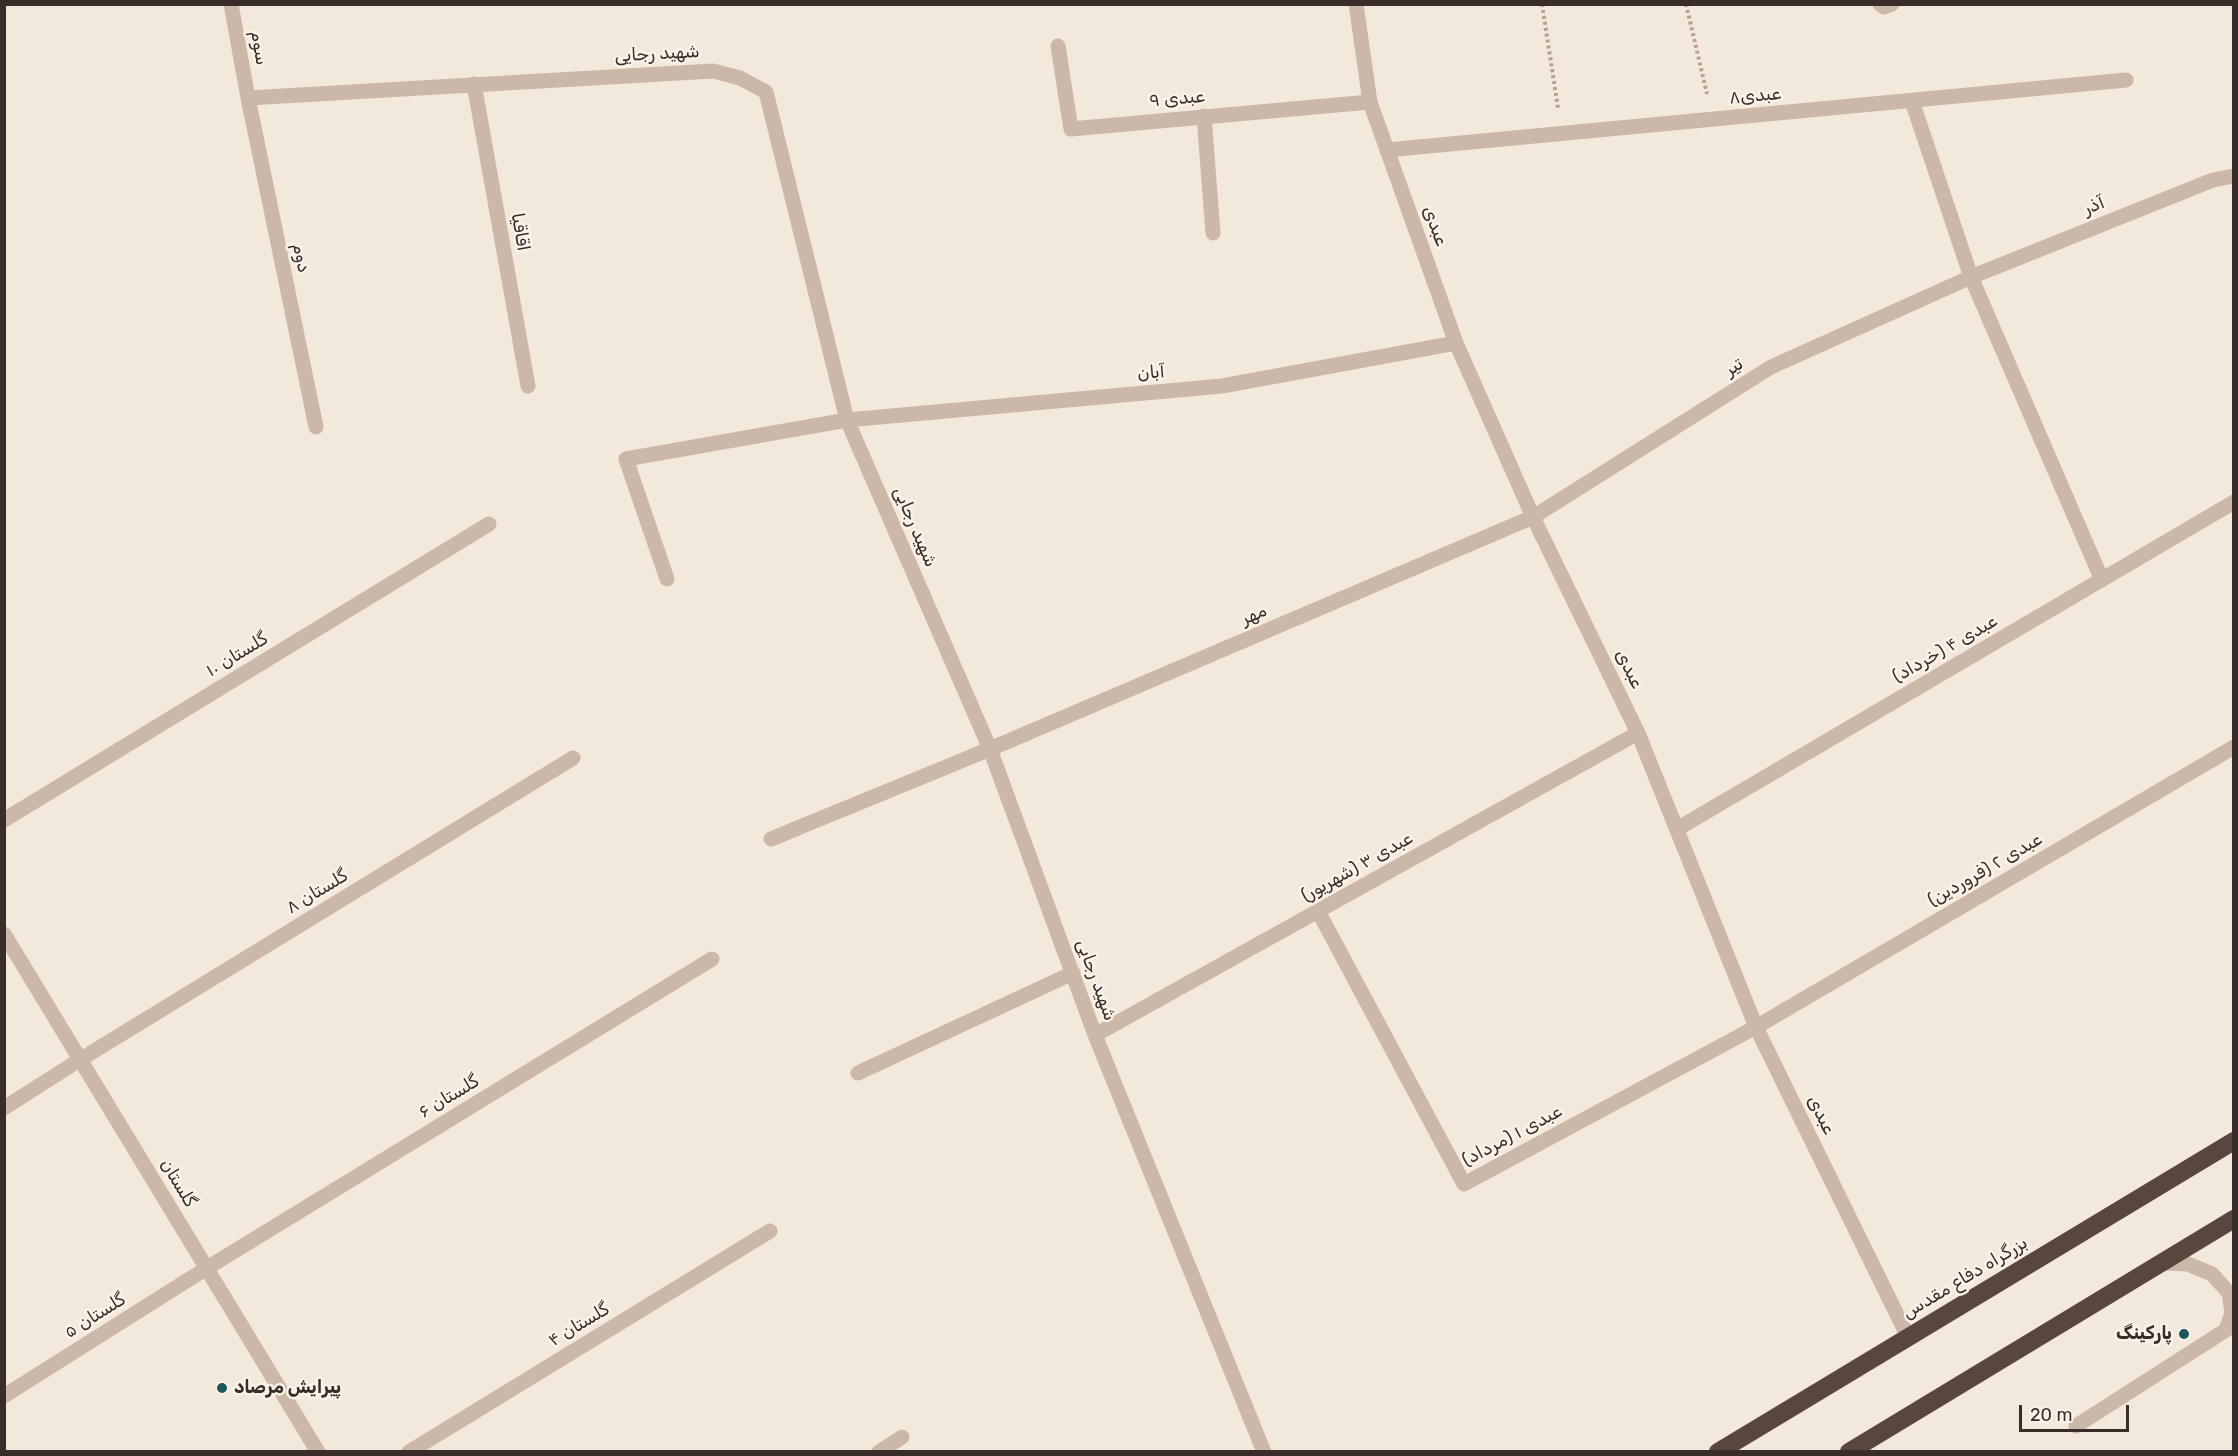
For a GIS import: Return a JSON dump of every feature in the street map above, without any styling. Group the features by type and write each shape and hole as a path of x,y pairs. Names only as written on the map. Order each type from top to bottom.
{"highway":[{"name":"بزرگراه دفاع مقدس","path":"1718,1452 2234,1141"},
{"path":"1849,1452 2234,1219"}],"street":[{"name":"سوم","path":"231,4 248,98"},
{"name":"عبدی","path":"1356,4 1370,102 1456,343 1533,517 1638,733 1756,1027 1908,1337"},
{"path":"1880,4 1884,7 1892,4"},
{"name":"عبدی ۹","path":"1058,46 1071,129 1370,102"},
{"name":"شهید رجایی","path":"248,98 713,71 740,78 766,92 847,420 990,749 1095,1035 1264,1452"},
{"name":"عبدی۸","path":"1387,150 2126,80"},
{"name":"اقاقیا","path":"474,84 528,386"},
{"name":"دوم","path":"248,98 316,427"},
{"path":"1912,101 1971,277 2102,580"},
{"path":"1204,116 1213,233"},
{"name":"آذر","path":"1971,277 2213,180 2234,176"},
{"name":"تیر","path":"1533,517 1770,367 1971,277"},
{"name":"آبان","path":"667,579 626,459 847,420 1222,386 1456,343"},
{"name":"عبدی ۴ (خرداد)","path":"1677,829 2234,502"},
{"name":"مهر","path":"771,839 990,749 1533,517"},
{"name":"گلستان ۱۰","path":"4,820 489,524"},
{"name":"عبدی ۳ (شهریور)","path":"1095,1035 1638,733"},
{"name":"عبدی ۲ (فروردین)","path":"1756,1027 2234,747"},
{"name":"گلستان ۸","path":"4,1108 573,758"},
{"name":"عبدی ۱ (مرداد)","path":"1318,911 1464,1184 1756,1027"},
{"name":"گلستان","path":"4,934 318,1452"},
{"name":"گلستان ۶","path":"207,1268 712,959"},
{"path":"858,1073 1072,973"},
{"name":"گلستان ۴","path":"409,1452 770,1231"},
{"path":"2076,1426 2226,1330 2232,1313 2229,1293 2211,1274 2188,1264 2161,1263"},
{"name":"گلستان ۵","path":"4,1396 207,1268"},
{"path":"879,1452 902,1437"}],"path":[{"path":"1542,4 1562,133"},
{"path":"1686,4 1713,120"}],"place":[{"name":"پارکینگ","path":"2184,1334"},
{"name":"پیرایش مرصاد","path":"222,1388"}]}
